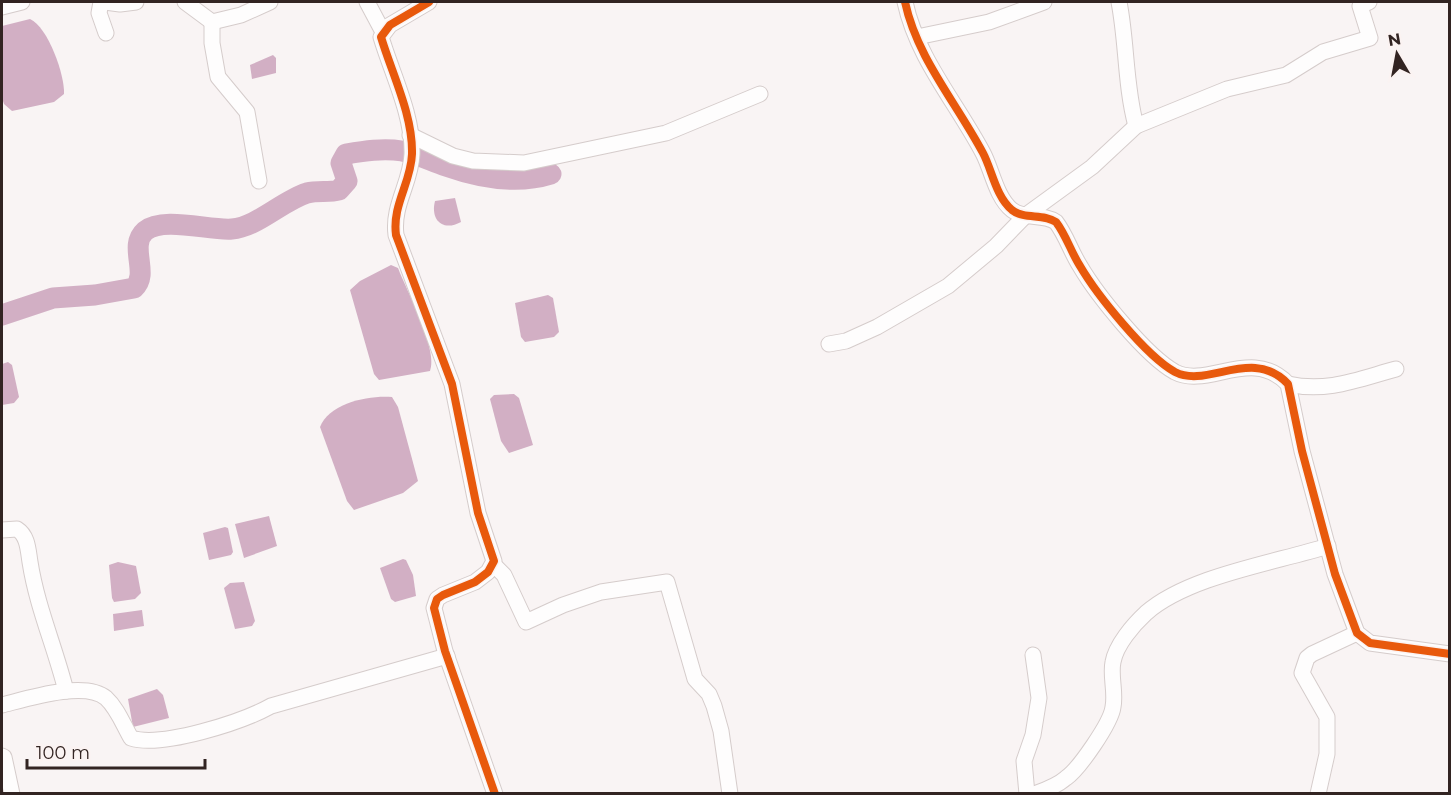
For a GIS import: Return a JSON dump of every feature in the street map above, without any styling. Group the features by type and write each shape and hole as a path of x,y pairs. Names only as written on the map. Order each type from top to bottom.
{"street":[{"path":"2,7 22,2"},
{"path":"106,33 99,13 103,2 120,4 136,2"},
{"path":"185,2 212,22"},
{"path":"212,22 241,15 270,2"},
{"path":"367,2 383,32"},
{"path":"429,2 390,25 381,37 411,139 410,166 396,207 396,235 454,390 478,513 494,565 504,575 526,622 563,605 601,592 667,582 695,679 709,694 716,714 730,794"},
{"path":"905,2 911,26 939,82 983,153 1007,205 1013,211 1049,218 1056,222 1086,278 1115,316 1170,369 1188,376 1235,369 1264,369 1288,384 1309,388 1334,387 1396,369"},
{"path":"917,38 989,22 1044,2"},
{"path":"1119,2 1123,24 1128,97 1136,126"},
{"path":"829,344 846,341 877,327 948,286 996,246 1026,215 1092,167 1136,126 1227,89 1286,75 1323,52 1370,38 1360,6 1369,2"},
{"path":"212,22 212,43 218,77 247,112 259,181"},
{"path":"411,139 453,156 473,161 524,163 666,133 760,94"},
{"path":"1288,384 1302,450 1328,546 1344,601 1357,633 1370,643 1449,654"},
{"path":"2,530 16,530 26,540 42,616 58,658 66,691"},
{"path":"1034,794 1049,788 1074,772 1110,719 1114,692 1113,663 1118,646 1143,615 1166,599 1230,572 1328,546"},
{"path":"494,565 475,582 437,599 434,608 447,656 495,794"},
{"path":"1318,794 1327,754 1329,726 1324,708 1306,684 1302,673 1304,664 1312,654 1357,633"},
{"path":"1027,794 1024,762 1034,728 1039,698 1033,655"},
{"path":"2,705 66,691 88,691 104,696 114,706 130,738 141,741 188,734 248,719 271,706 447,656"},
{"path":"2,756 12,794"}],"shaded area":[{"path":"30,19 43,31 54,52 62,75 64,94 54,102 12,111 4,104 2,98 2,26"},
{"path":"273,55 276,58 276,73 252,79 250,65"},
{"path":"455,198 461,222 455,225 444,225 436,219 434,214 435,201"},
{"path":"391,265 398,268 414,305 426,335 432,362 430,371 379,380 374,374 350,290 360,281"},
{"path":"548,295 553,298 559,332 554,337 525,342 521,337 515,303"},
{"path":"8,362 12,365 19,397 14,403 2,405 2,364"},
{"path":"514,394 519,398 533,445 509,453 501,441 490,399 494,395"},
{"path":"372,397 392,397 398,407 418,481 403,493 354,510 347,501 320,427 332,412 341,406"},
{"path":"269,516 277,546 244,558 235,524"},
{"path":"228,528 233,552 231,555 209,560 203,533"},
{"path":"403,559 406,560 413,575 416,596 395,602 391,599 380,568"},
{"path":"118,562 136,566 141,593 135,599 114,602 112,598 109,565"},
{"path":"244,582 255,621 252,626 235,629 224,588 230,583"},
{"path":"142,610 144,626 114,631 113,614"},
{"path":"157,689 163,695 169,718 133,727 128,699"}],"waterway":[{"path":"2,315 53,298 95,295 134,288 140,275 138,244 145,231 153,227 175,224 223,229 251,224 307,193 339,190 347,181 341,163 346,154 381,150 402,151 459,170 498,179 525,179 551,174"}],"cycle path":[{"path":"429,2 390,25 381,37 406,110 411,139 411,165 395,224 396,235 452,384 478,513 494,561 488,572 475,582 437,599 434,608 445,651 495,794"},
{"path":"905,2 918,42 983,153 1002,198 1017,213 1056,222 1098,293 1150,353 1175,372 1188,376 1260,368 1274,373 1288,384 1302,451 1335,574 1357,633 1370,643 1450,654"}]}
